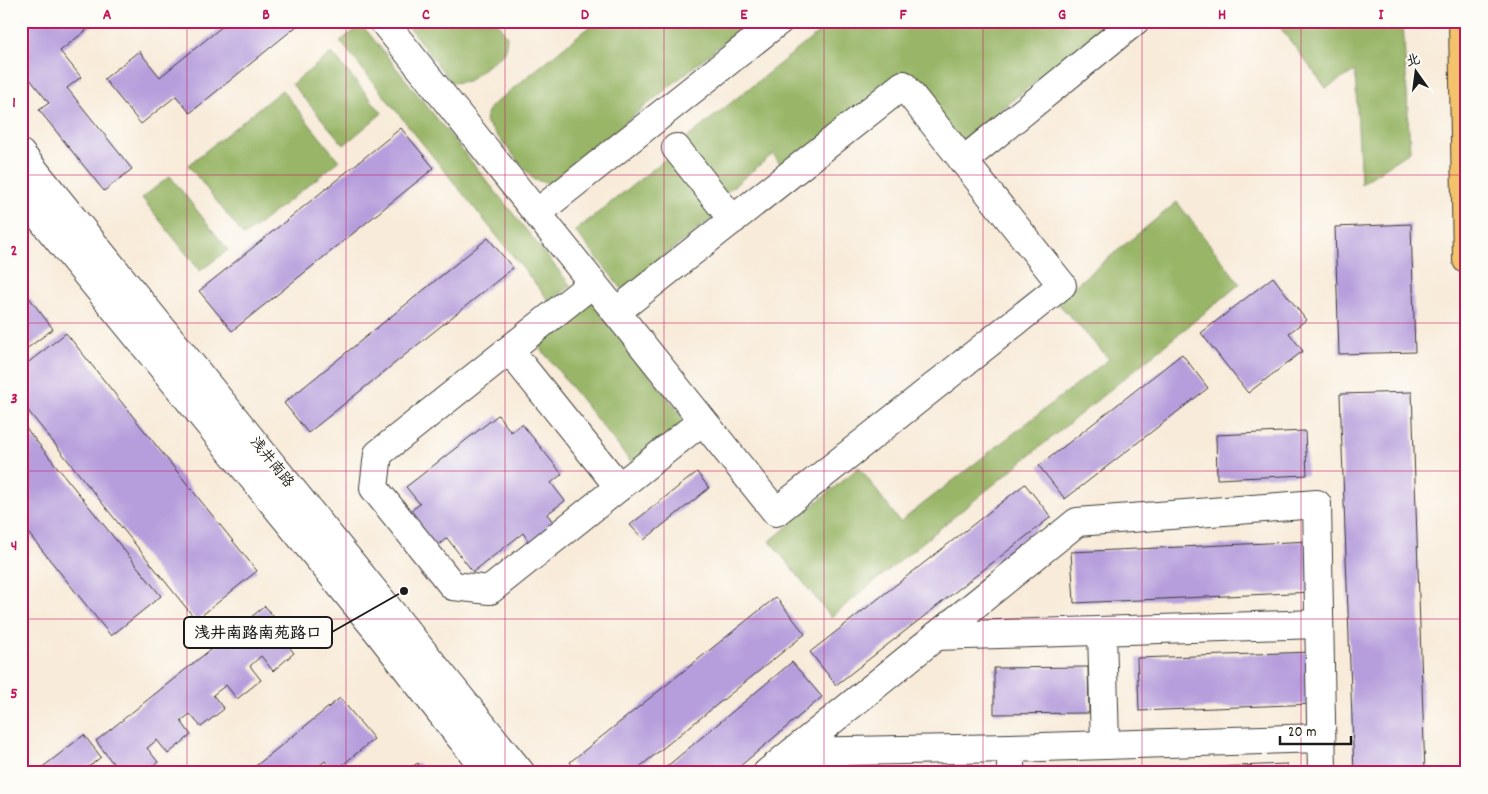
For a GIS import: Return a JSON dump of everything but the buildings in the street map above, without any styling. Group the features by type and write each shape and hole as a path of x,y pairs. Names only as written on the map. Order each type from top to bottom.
{"main road":[{"path":"1462,21 1467,260"}],"street":[{"path":"383,21 776,512 1062,285 903,85 616,312"},
{"path":"537,213 779,21"},
{"path":"963,161 1135,21"},
{"path":"676,148 733,220"},
{"name":"浅井南路","path":"21,154 520,773"},
{"name":"浅井南路","path":"21,194 376,629 489,773"},
{"path":"593,283 378,454 374,488 453,586 490,590 702,421"},
{"path":"509,350 619,487"},
{"path":"767,773 1077,522 1317,504 1322,773"},
{"path":"936,636 1319,624"},
{"path":"1102,631 1105,745"},
{"path":"452,727 470,773"},
{"path":"793,752 1011,760 1105,745 1321,738"}],"green space":[{"path":"404,21 496,21 507,36 505,52 468,81 452,83"},
{"path":"596,21 750,21 551,183 534,180 485,121 489,108"},
{"path":"833,21 1112,21 960,142 903,72 784,169 773,154 723,195 682,142"},
{"path":"1275,21 1403,21 1410,151 1361,184 1355,71 1326,88"},
{"path":"362,25 571,286 550,302 340,41"},
{"path":"332,53 382,113 344,145 292,84"},
{"path":"282,90 339,161 244,236 188,165"},
{"path":"672,154 719,213 622,289 575,231"},
{"path":"170,176 228,250 200,271 142,198"},
{"path":"1177,202 1240,284 831,617 770,541 859,467 900,522 1109,359 1056,301"},
{"path":"591,302 688,423 634,466 537,344"}],"place":[{"name":"浅井南路南苑路口","path":"404,591"}]}
